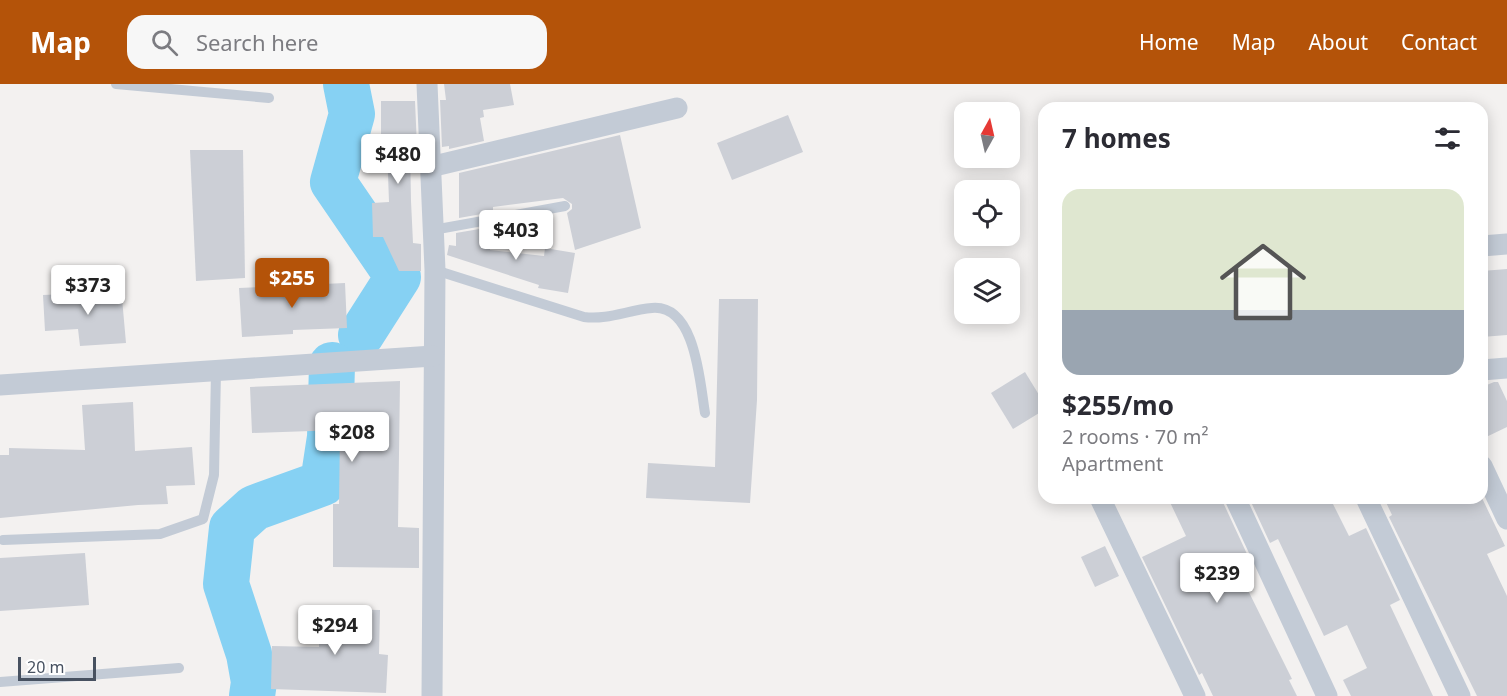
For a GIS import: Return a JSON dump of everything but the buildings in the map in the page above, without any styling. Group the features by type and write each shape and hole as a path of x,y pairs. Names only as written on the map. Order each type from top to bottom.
{"street":[{"path":"427,84 435,270 432,696"},
{"path":"430,167 676,108"},
{"path":"1488,246 1507,244"},
{"path":"0,386 433,356"},
{"path":"1488,370 1507,368"},
{"path":"1488,479 1507,519"},
{"path":"1103,504 1195,696"},
{"path":"1238,504 1327,696"},
{"path":"1369,504 1460,696"}],"lane":[{"path":"116,84 268,98"},
{"path":"433,230 566,206"},
{"path":"435,270 584,316 605,317 665,308 681,322 689,334 697,362 705,413"},
{"path":"3,540 160,534 202,519 214,475 216,371"},
{"path":"0,682 179,668"}],"waterway":[{"path":"346,84 352,114 333,182 398,277 361,335"},
{"path":"252,696 254,682 249,654 226,584 232,528 254,508 323,483 330,437 332,365"}]}
